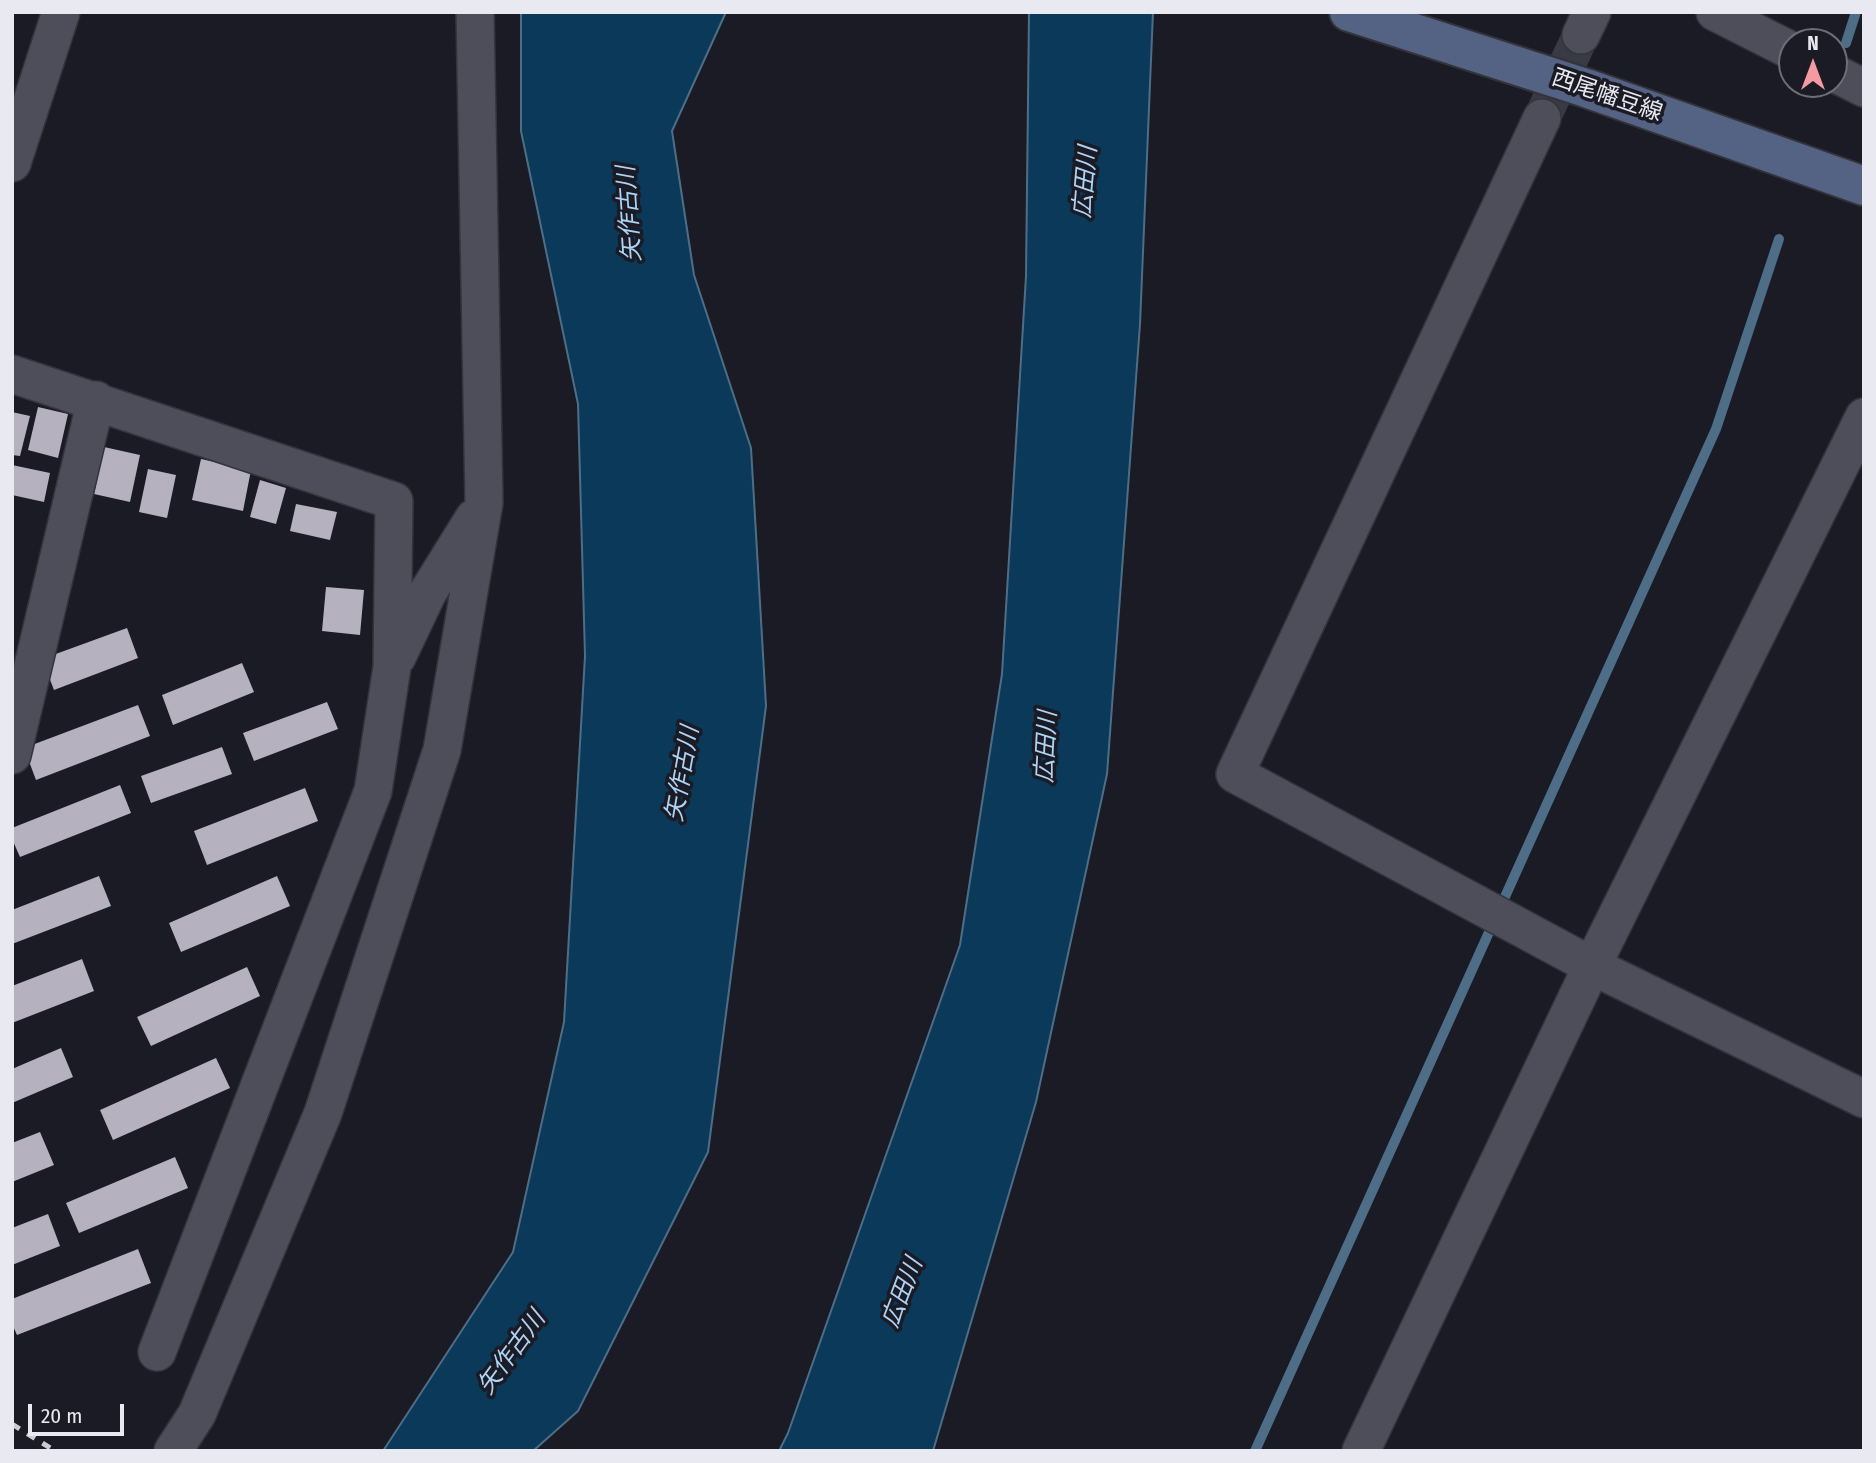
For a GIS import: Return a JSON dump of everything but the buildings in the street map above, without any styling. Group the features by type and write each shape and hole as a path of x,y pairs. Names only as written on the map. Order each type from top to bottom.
{"main road":[{"name":"西尾幡豆線","path":"1349,12 1586,88 1864,186"}],"street":[{"path":"12,163 61,12"},
{"path":"173,1451 197,1414 323,1114 442,750 484,503 475,12"},
{"path":"1715,12 1778,44"},
{"path":"1542,118 1236,774 1592,966 1864,1099"},
{"path":"12,374 394,500 392,667 373,791 157,1352"},
{"path":"12,755 96,400"},
{"path":"1361,1451 1592,966 1864,417"},
{"path":"392,667 428,592 484,503"}],"water":[{"name":"矢作古川","path":"521,12 726,12 672,131 694,275 751,448 766,706 708,1152 578,1411 533,1451 383,1451 513,1252 564,1022 585,656 578,404 521,131"},
{"name":"広田川","path":"1029,12 1153,12 1140,324 1107,774 1036,1102 933,1451 779,1451 788,1433 960,945 1002,674 1026,276"}],"waterway":[{"path":"1848,37 1856,12"},
{"path":"1255,1451 1716,429 1779,239"}],"tunnel":[{"path":"1542,118 1581,35"}],"railway":[{"path":"12,1424 55,1451"}]}
